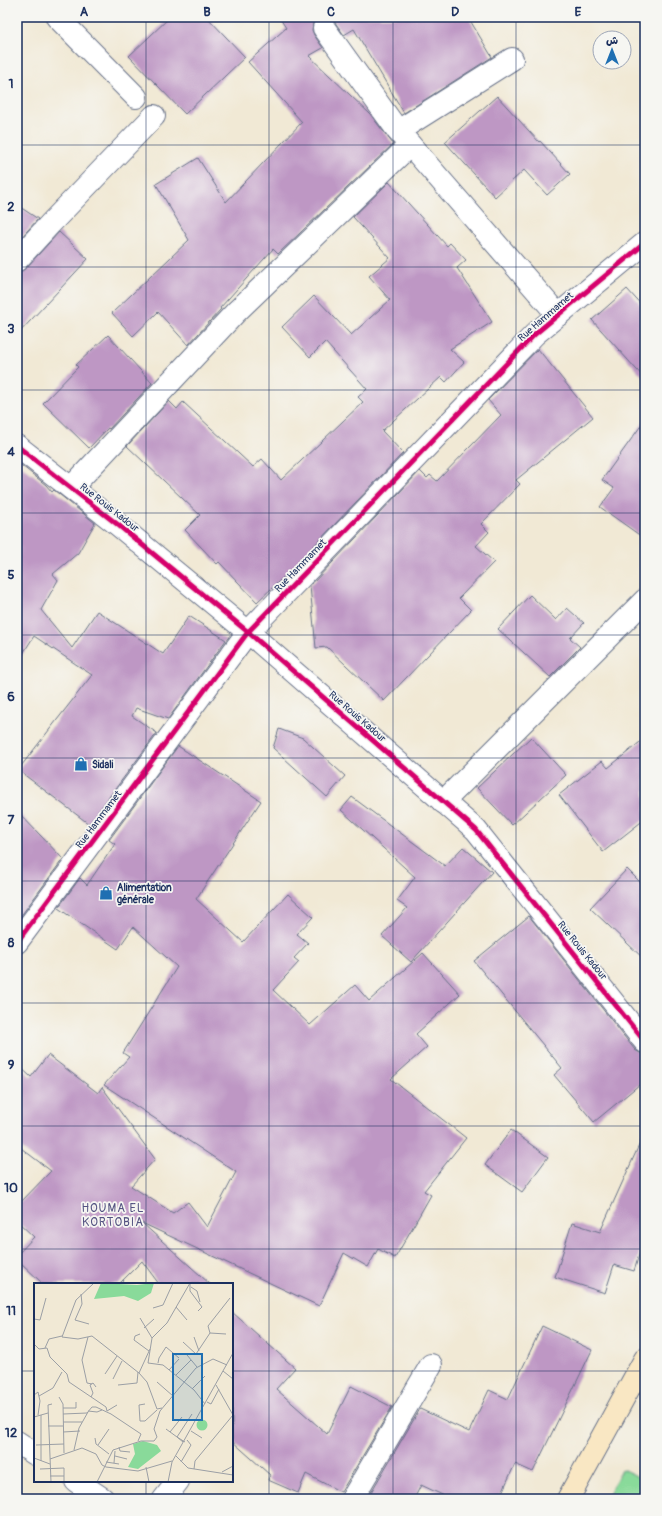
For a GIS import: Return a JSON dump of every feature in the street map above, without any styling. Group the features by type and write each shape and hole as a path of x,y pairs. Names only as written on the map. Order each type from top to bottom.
{"main road":[{"path":"568,1499 645,1359"}],"street":[{"path":"57,17 136,97"},
{"path":"324,28 404,138 558,316"},
{"path":"71,488 236,312 404,138 512,59"},
{"path":"17,260 55,218 154,116"},
{"name":"Rue Hammamet","path":"17,942 248,632 535,334 645,243"},
{"name":"Rue Rouis Kadour","path":"17,446 248,632 476,830 645,1042"},
{"path":"443,802 645,600"},
{"path":"352,1499 431,1364"},
{"path":"17,1442 34,1453"},
{"path":"78,1482 103,1499"},
{"path":"164,1499 177,1482"}],"green space":[{"path":"622,1469 645,1480 645,1499 606,1499"}],"building":[{"path":"170,17 207,17 245,57 185,114 129,56"},
{"path":"279,17 319,17 313,23 312,30 323,48 309,56 370,114 393,144 278,254 273,249 188,345 158,312 133,336 112,313 189,240 156,184 198,158 226,202 302,122 248,62 286,28"},
{"path":"330,17 468,17 492,57 404,113 354,29 344,35"},
{"path":"497,96 570,174 547,195 524,170 495,197 445,142"},
{"path":"389,182 447,246 450,243 466,260 457,268 492,322 450,349 464,362 446,382 441,377 382,431 403,453 289,572 257,602 219,562 217,564 185,530 200,515 127,446 169,401 177,409 183,402 253,467 262,459 281,480 363,402 358,397 367,389 325,342 310,357 282,327 314,296 351,335 390,300 369,276 390,258 353,217"},
{"path":"17,205 38,219 17,242"},
{"path":"59,232 88,259 17,335 17,272 21,272 26,268"},
{"path":"627,289 645,309 645,379 592,320"},
{"path":"108,335 152,383 89,448 43,403 78,367 76,365"},
{"path":"538,349 593,417 516,480 520,484 481,524 489,532 476,546 494,562 459,598 471,610 384,701 327,647 316,648 310,586 420,471 427,478 430,475 437,481 501,415 488,400"},
{"path":"645,420 645,539 600,507 614,488 602,480"},
{"path":"17,462 46,485 52,492 54,490 95,523 78,553 53,574 58,580 41,610 72,648 97,611 163,654 189,616 226,640 168,719 136,708 132,716 157,733 89,824 18,770 92,675 34,636 17,663"},
{"path":"530,595 556,620 567,608 584,623 570,638 580,647 550,677 498,629"},
{"path":"279,729 303,738 345,776 327,797 273,748"},
{"path":"531,737 566,775 512,825 477,788"},
{"path":"645,738 645,819 603,852 559,795 602,761 608,768"},
{"path":"178,746 261,801 196,899 243,942 288,894 313,917 297,934 308,943 294,958 299,962 273,990 310,1025 355,985 369,1001 423,953 460,994 416,1034 427,1047 391,1079 466,1138 424,1191 431,1195 395,1258 378,1249 368,1267 344,1253 319,1306 142,1223 209,1283 158,1283 142,1261 120,1283 42,1283 17,1259 17,1255 34,1237 17,1221 17,1206 51,1171 17,1145 17,1064 31,1077 48,1055 98,1093 102,1087 155,1159 131,1186 173,1213 188,1202 207,1227 236,1172 104,1085 129,1057 123,1053 177,967 133,927 118,949 58,908 80,878 87,885 115,844 109,840"},
{"path":"352,797 445,866 463,847 492,872 411,962 382,936 407,908 397,901 415,877 341,810"},
{"path":"17,811 63,859 17,921"},
{"path":"627,869 645,887 645,960 590,908"},
{"path":"529,916 635,1050 645,1054 645,1080 594,1122 554,1075 562,1068 474,961"},
{"path":"511,1130 548,1157 522,1192 485,1165"},
{"path":"645,1132 645,1236 634,1271 614,1265 605,1293 555,1277 572,1223 600,1232"},
{"path":"233,1313 295,1368 276,1389 327,1434 351,1386 392,1407 341,1492 306,1474 298,1493 268,1480 270,1475 233,1442"},
{"path":"542,1326 592,1350 533,1472 515,1464 499,1499 451,1499 421,1485 414,1499 367,1499 420,1409 469,1432 489,1390 508,1399"}],"cycle path":[{"path":"17,942 248,632 535,334 645,243"},
{"path":"17,446 117,524 248,632 476,830 645,1042"}],"place":[{"name":"Sidali","path":"81,764"},
{"name":"Alimentation générale","path":"106,893"}],"district":[{"name":"HOUMA EL KORTOBIA","path":"113,1215"}]}
